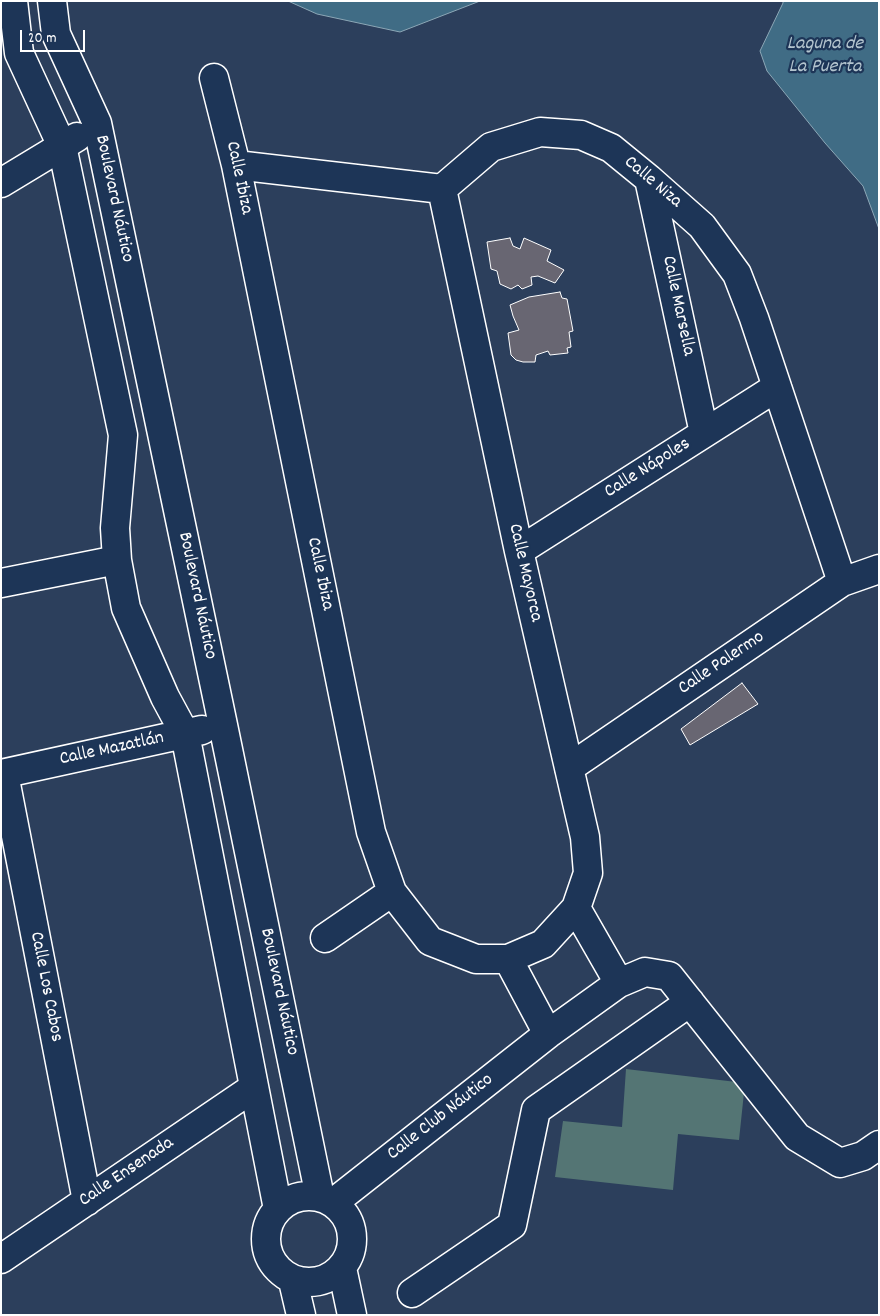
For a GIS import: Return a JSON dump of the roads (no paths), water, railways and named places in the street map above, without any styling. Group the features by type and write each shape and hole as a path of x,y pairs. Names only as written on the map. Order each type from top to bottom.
{"street":[{"name":"Boulevard Náutico","path":"13,1 19,53 62,146 123,435 115,528 116,560 126,608 165,697 185,734"},
{"name":"Boulevard Náutico","path":"52,1 56,34 97,124 223,725 327,1200"},
{"name":"Calle Ibiza","path":"214,78 236,165 372,832 392,892 430,941 476,959 508,959 543,944"},
{"path":"1,183 97,124"},
{"name":"Calle Niza","path":"442,189 491,147 540,132 581,135 611,148 702,226 737,274 754,318 842,582"},
{"path":"236,165 442,189"},
{"name":"Calle Marsella","path":"649,180 704,433"},
{"name":"Calle Mayorca","path":"442,189 519,551 585,837 588,873 576,908 543,944"},
{"name":"Calle Nápoles","path":"519,551 776,387"},
{"path":"1,583 116,560"},
{"name":"Calle Palermo","path":"569,768 842,582 879,568"},
{"name":"Calle Mazatlán","path":"3,774 223,725"},
{"path":"185,734 278,1209"},
{"name":"Calle Los Cabos","path":"3,774 87,1201"},
{"path":"325,938 392,892"},
{"path":"576,908 619,983"},
{"path":"508,959 548,1034"},
{"name":"Calle Club Náutico","path":"327,1200 619,983 645,972 668,976 797,1137 840,1163 863,1156 879,1145"},
{"path":"412,1293 512,1225 536,1110 690,1002"},
{"name":"Calle Ensenada","path":"1,1259 253,1088"},
{"path":"309,1196 327,1200 344,1213 350,1226 353,1241 350,1255 342,1268 332,1277 320,1282 306,1283 293,1280 276,1268 266,1249 266,1234 270,1220 278,1209 298,1197 309,1196"},
{"path":"342,1268 352,1315"},
{"path":"293,1280 301,1315"}],"water":[{"path":"288,1 480,1 400,32 317,14"},
{"name":"Laguna de La Puerta","path":"783,1 879,1 879,229 863,186 825,143 767,71 760,51"}]}
